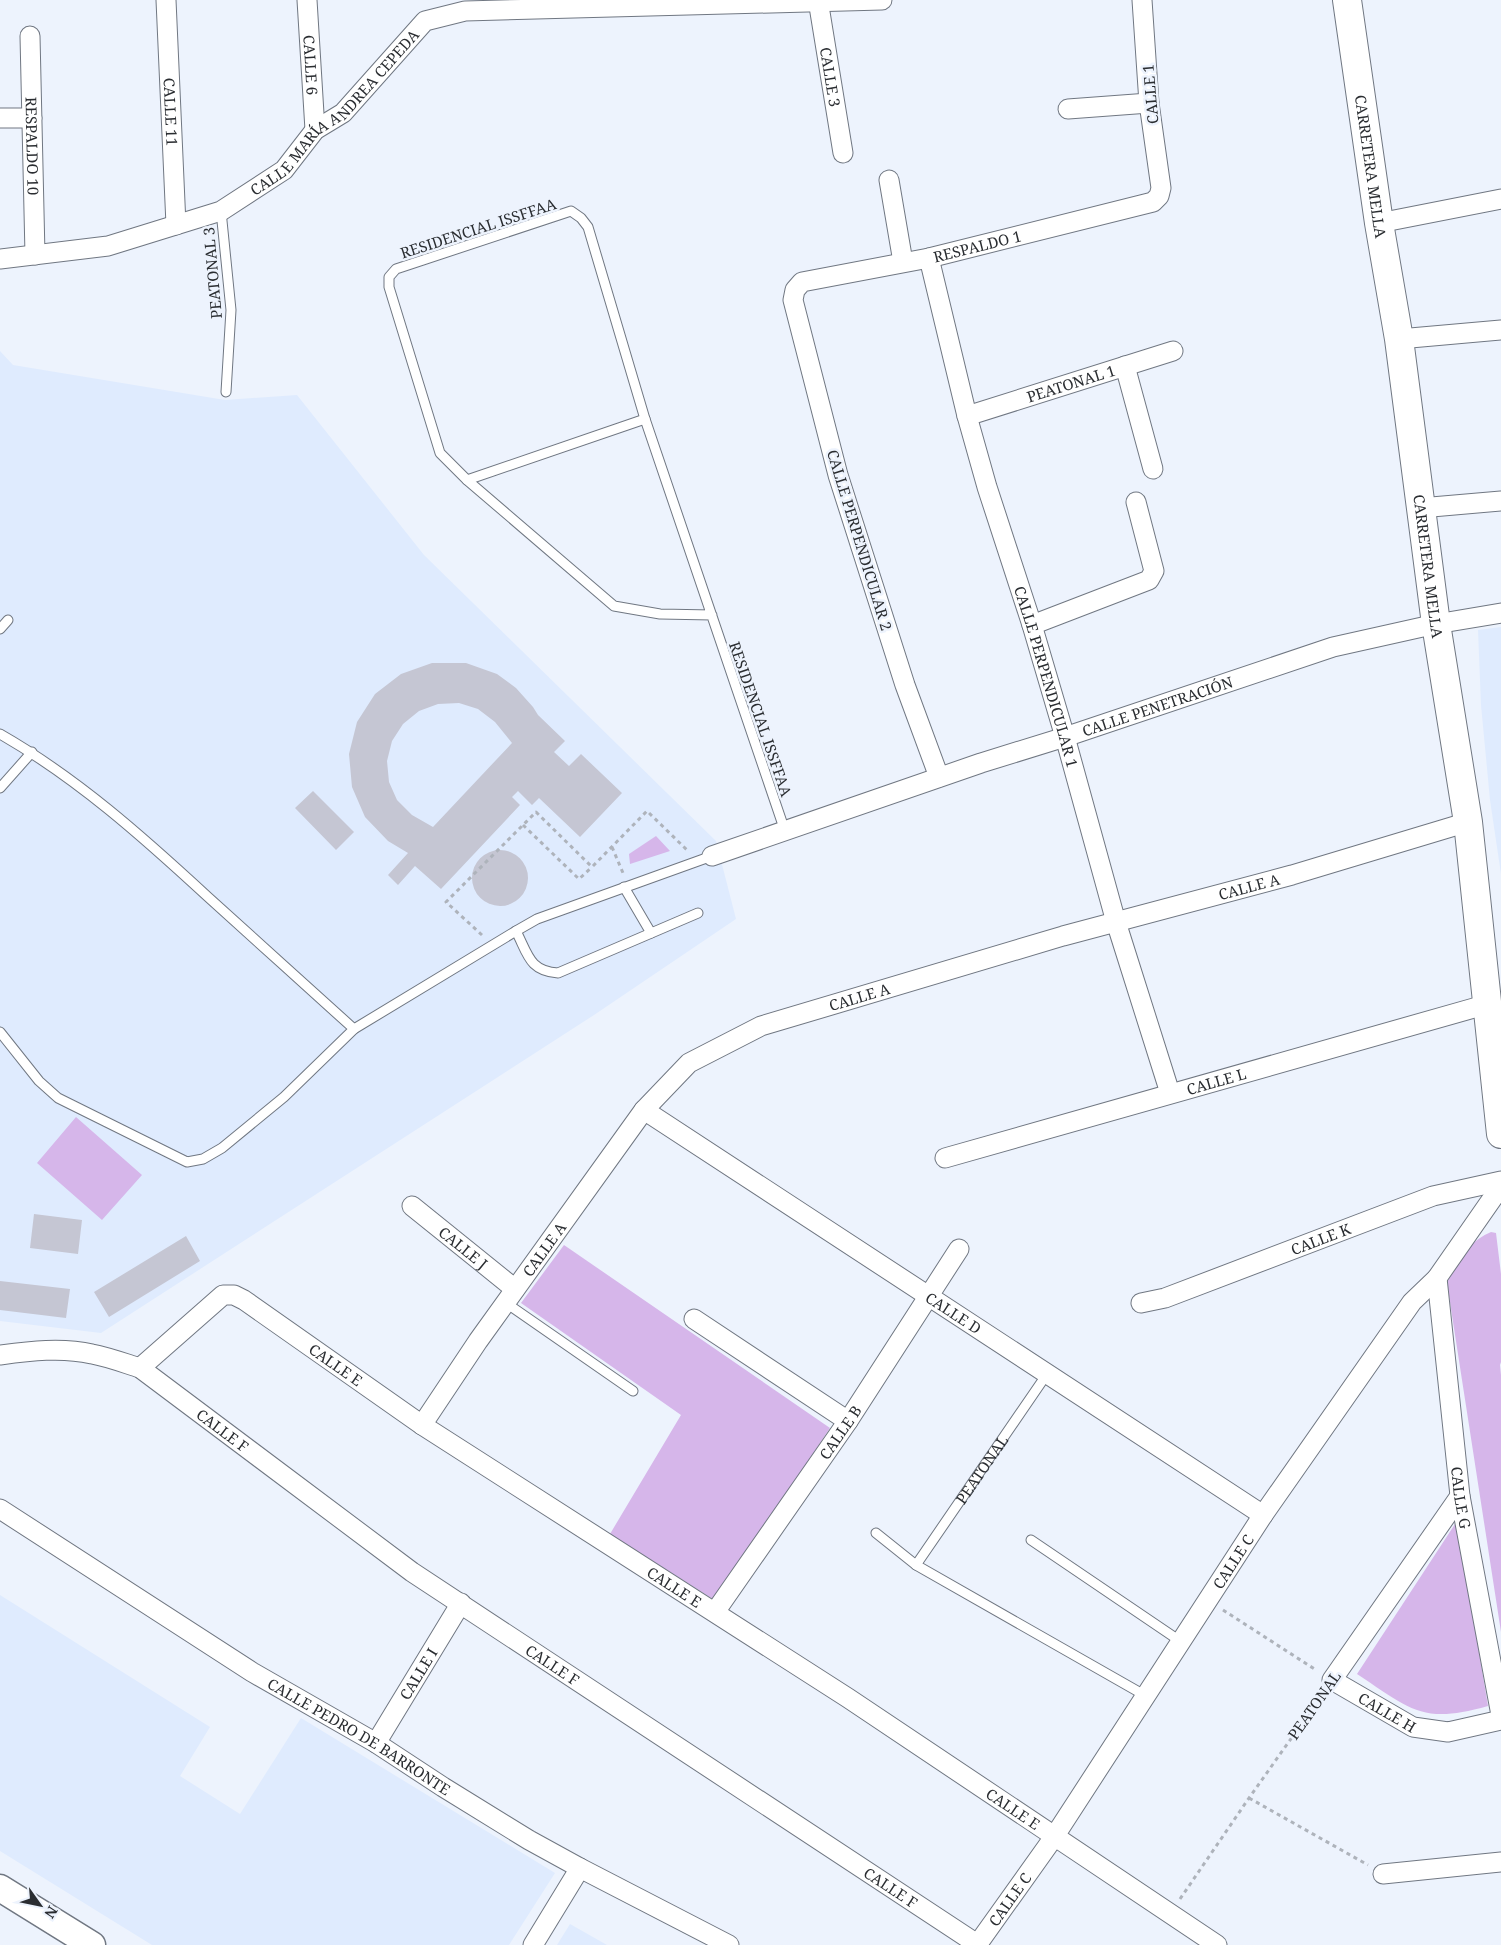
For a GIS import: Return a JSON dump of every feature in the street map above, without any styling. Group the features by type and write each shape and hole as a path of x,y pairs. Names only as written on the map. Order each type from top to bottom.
{"main road":[{"name":"CARRETERA MELLA","path":"1347,0 1379,223 1399,339 1436,624 1468,822 1501,1134"},
{"path":"0,1888 92,1945"}],"street":[{"name":"CALLE 11","path":"166,0 176,224"},
{"name":"CALLE 6","path":"307,0 315,130"},
{"name":"CALLE MARÍA ANDREA CEPEDA","path":"0,259 108,246 220,211 284,170 315,130 343,113 425,21 465,12 479,5 882,0"},
{"name":"CALLE 1","path":"1142,0 1150,103 1161,188"},
{"name":"CALLE 3","path":"818,1 843,153"},
{"name":"RESPALDO 10","path":"30,36 35,254"},
{"path":"1068,109 1150,103"},
{"path":"0,118 32,118"},
{"path":"889,180 903,262"},
{"name":"RESPALDO 1","path":"793,300 795,290 802,282 929,258 1153,202 1159,196 1161,188"},
{"path":"1379,223 1501,199"},
{"name":"CALLE PERPENDICULAR 1","path":"929,258 967,416 987,487 1032,625 1116,922 1170,1093"},
{"name":"CALLE PERPENDICULAR 2","path":"793,300 838,475 905,685 939,777"},
{"path":"1399,339 1501,330"},
{"name":"PEATONAL 1","path":"967,416 1173,351"},
{"path":"1125,366 1153,469"},
{"path":"1420,508 1501,501"},
{"path":"1032,625 1149,580 1153,576 1154,571 1136,502"},
{"name":"CALLE PENETRACIÓN","path":"704,858 939,777 1333,648 1436,624 1501,613"},
{"name":"CALLE A","path":"422,1425 510,1296 644,1110 689,1063 761,1026 1062,936 1292,876 1468,822"},
{"name":"CALLE L","path":"945,1158 1488,1004"},
{"name":"CALLE D","path":"644,1110 1263,1515"},
{"name":"CALLE K","path":"1141,1303 1165,1298 1433,1196 1501,1181"},
{"name":"CALLE C","path":"977,1944 1054,1837 1263,1515 1412,1302 1437,1278 1501,1186"},
{"name":"CALLE J","path":"412,1206 510,1296"},
{"name":"CALLE B","path":"715,1612 848,1421 930,1297 959,1249"},
{"name":"CALLE G","path":"1437,1278 1460,1496 1501,1715"},
{"name":"CALLE E","path":"140,1368 223,1295 234,1295 244,1300 422,1425 848,1698 1217,1945"},
{"path":"694,1319 848,1421"},
{"path":"0,1355 28,1351 63,1350 91,1354 140,1368"},
{"name":"CALLE F","path":"140,1368 412,1572 977,1944"},
{"name":"PEATONAL","path":"1332,1680 1460,1496"},
{"name":"CALLE PEDRO DE BARRONTE","path":"0,1509 252,1672 376,1743 450,1792 529,1840 729,1945"},
{"name":"CALLE I","path":"376,1743 461,1604"},
{"name":"CALLE H","path":"1332,1680 1413,1727 1448,1732 1501,1720"},
{"path":"1383,1874 1501,1862"},
{"path":"532,1945 580,1868"}],"lane":[{"name":"PEATONAL 3","path":"220,211 231,310 226,392"},
{"name":"RESIDENCIAL ISSFFAA","path":"712,615 660,614 614,606 467,480 440,453 389,287 389,277 396,269 571,211 581,218 588,227 645,419 712,615 785,831"},
{"path":"467,480 645,419"},
{"path":"0,629 8,620"},
{"path":"0,734 32,752 94,797 162,855 354,1029"},
{"path":"0,788 32,752"},
{"path":"0,1032 39,1082 58,1098 187,1162 203,1159 222,1148 284,1097 354,1029 516,931 537,919 704,858"},
{"path":"626,886 651,933"},
{"path":"516,931 534,966 547,972 558,973 698,913"},
{"path":"510,1296 633,1391"},
{"name":"PEATONAL","path":"916,1564 1047,1374"},
{"path":"876,1533 916,1564 1146,1696"},
{"path":"1031,1540 1180,1641"}],"path":[{"path":"523,825 579,879 647,811 704,858"},
{"path":"493,945 446,902 536,812 592,868"},
{"path":"612,847 626,886"},
{"path":"1208,1600 1332,1680"},
{"name":"PEATONAL","path":"1170,1914 1332,1680"},
{"path":"1249,1798 1383,1874"}],"shaded area":[{"path":"0,351 13,365 225,400 297,395 424,555 716,841 736,919 594,1015 101,1333 0,1321"},
{"path":"1501,627 1501,874 1490,800 1481,705 1478,630"},
{"path":"656,836 670,851 630,864 629,854"},
{"path":"76,1117 142,1175 102,1220 37,1163"},
{"path":"1491,1232 1496,1233 1501,1274 1501,1632 1447,1283 1454,1268 1470,1246"},
{"path":"564,1245 830,1428 716,1601 610,1534 681,1415 521,1303"},
{"path":"1457,1521 1488,1706 1466,1712 1432,1713 1404,1705 1357,1674"},
{"path":"0,1595 210,1727 180,1776 240,1814 301,1718 555,1873 509,1945 152,1945 0,1851"},
{"path":"570,1924 607,1945 557,1945"}],"building":[{"path":"432,663 466,663 497,674 516,688 538,715 565,741 554,752 569,766 581,754 622,793 580,837 539,798 532,805 518,791 512,797 520,805 441,889 415,866 398,885 388,875 408,853 388,841 365,817 352,787 349,754 357,722 375,694 401,674","holes":["459,703 478,709 495,722 512,743 433,827 412,815 397,800 389,782 387,761 392,741 403,724 419,711 438,704"]},
{"path":"313,791 354,832 336,850 295,808"},
{"path":"500,850 511,852 520,858 526,867 528,878 526,889 520,898 511,904 500,906 489,904 480,898 474,889 472,878 474,867 480,858 489,852"},
{"path":"34,1214 82,1220 78,1254 30,1248"},
{"path":"186,1236 200,1261 109,1317 94,1292"},
{"path":"0,1281 70,1289 66,1318 0,1310"}]}
